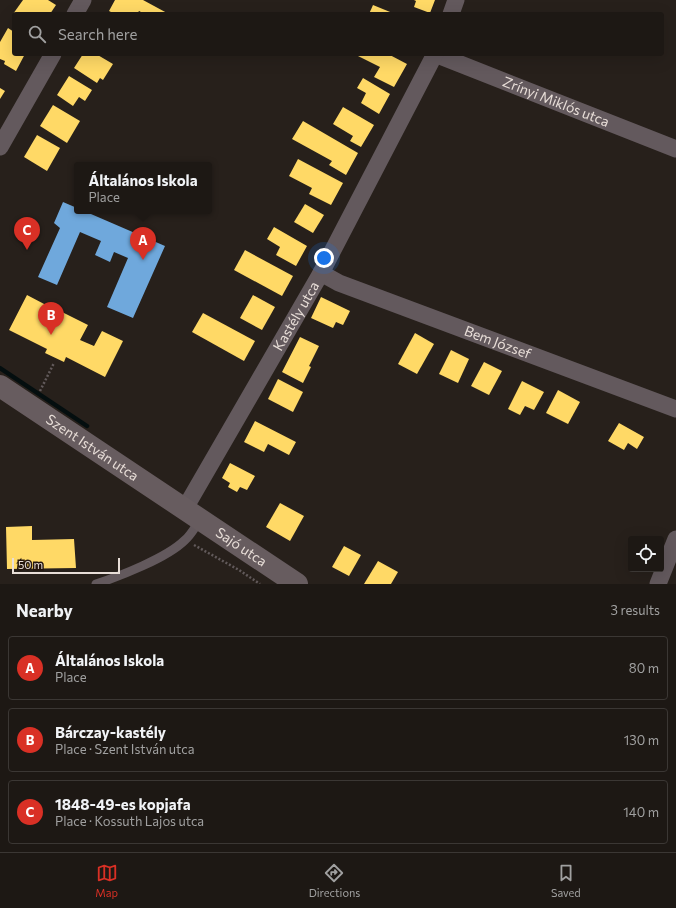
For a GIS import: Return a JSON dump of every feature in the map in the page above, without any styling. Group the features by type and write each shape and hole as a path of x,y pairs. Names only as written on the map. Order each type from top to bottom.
{"main road":[{"name":"Szent István utca","path":"0,386 192,515"},
{"name":"Sajó utca","path":"192,515 297,584"}],"street":[{"path":"76,12 83,0"},
{"path":"452,12 456,0"},
{"path":"0,147 52,56"},
{"name":"Kastély utca","path":"192,515 321,273 434,56"},
{"name":"Zrínyi Miklós utca","path":"440,56 676,149"},
{"name":"Bem József","path":"321,273 339,283 676,409"},
{"path":"658,584 676,539"}],"lane":[{"path":"96,584 138,568 167,553 185,540 192,515"}],"path":[{"path":"40,391 54,363"},
{"path":"185,540 239,570 260,584"}],"building: Homes":[{"path":"23,0 48,0 56,5 51,12 14,12"},
{"path":"115,0 143,0 165,12 111,12 109,11"},
{"path":"414,0 435,0 430,12 414,7 416,1"},
{"path":"373,5 390,12 370,12"},
{"path":"8,28 12,31 12,56 24,56 16,71 4,64 5,61 0,59 0,42"},
{"path":"82,56 99,56 113,64 103,80 100,78 97,83 74,68"},
{"path":"358,56 392,56 407,64 394,87 374,77 380,67"},
{"path":"69,76 92,90 85,101 79,97 73,106 57,95"},
{"path":"363,78 390,94 379,114 361,103 366,93 357,88"},
{"path":"0,88 5,91 0,99"},
{"path":"53,105 80,121 67,143 40,126"},
{"path":"343,107 374,125 361,147 350,141 353,136 333,124"},
{"path":"303,121 358,153 346,175 329,165 332,161 292,139"},
{"path":"37,135 60,148 47,171 24,157"},
{"path":"298,159 343,183 331,205 309,194 312,188 289,176"},
{"path":"305,204 324,215 313,233 294,222"},
{"path":"274,227 307,246 296,266 276,255 280,247 267,239"},
{"path":"245,250 293,276 282,296 234,270"},
{"path":"27,295 46,305 39,319 55,327 62,312 88,325 80,340 94,346 102,331 123,341 105,377 66,357 64,362 45,353 47,349 9,330"},
{"path":"253,295 275,307 262,330 240,318"},
{"path":"321,297 350,311 343,325 336,322 333,328 311,318"},
{"path":"203,313 255,341 244,361 192,332"},
{"path":"415,333 434,344 417,374 398,364"},
{"path":"300,337 319,346 309,366 311,367 303,383 282,372"},
{"path":"451,350 469,359 458,383 439,374"},
{"path":"484,362 502,371 489,395 471,386"},
{"path":"278,379 303,392 293,412 268,399"},
{"path":"522,381 544,392 534,410 525,406 520,415 508,409"},
{"path":"558,390 580,402 568,424 546,413"},
{"path":"255,421 296,442 289,455 268,444 264,452 244,442"},
{"path":"619,423 644,437 637,449 628,443 624,450 608,441"},
{"path":"230,463 255,476 247,490 240,487 237,492 228,487 230,483 222,478"},
{"path":"280,503 304,516 290,541 266,527"},
{"path":"32,526 32,540 74,539 76,568 7,569 6,527"},
{"path":"344,546 361,555 349,576 332,567"},
{"path":"378,561 398,572 391,584 364,584"}],"building: Schools":[{"path":"63,202 74,207 74,214 91,214 165,246 133,318 107,307 128,258 114,252 110,262 95,255 101,241 80,232 57,285 38,277 60,228 54,223"}],"waterway":[{"path":"0,368 87,426"}],"place":[{"name":"1848-49-es kopjafa","path":"27,250"},
{"name":"Általános Iskola","path":"143,260"},
{"name":"Bárczay-kastély","path":"51,335"}]}
